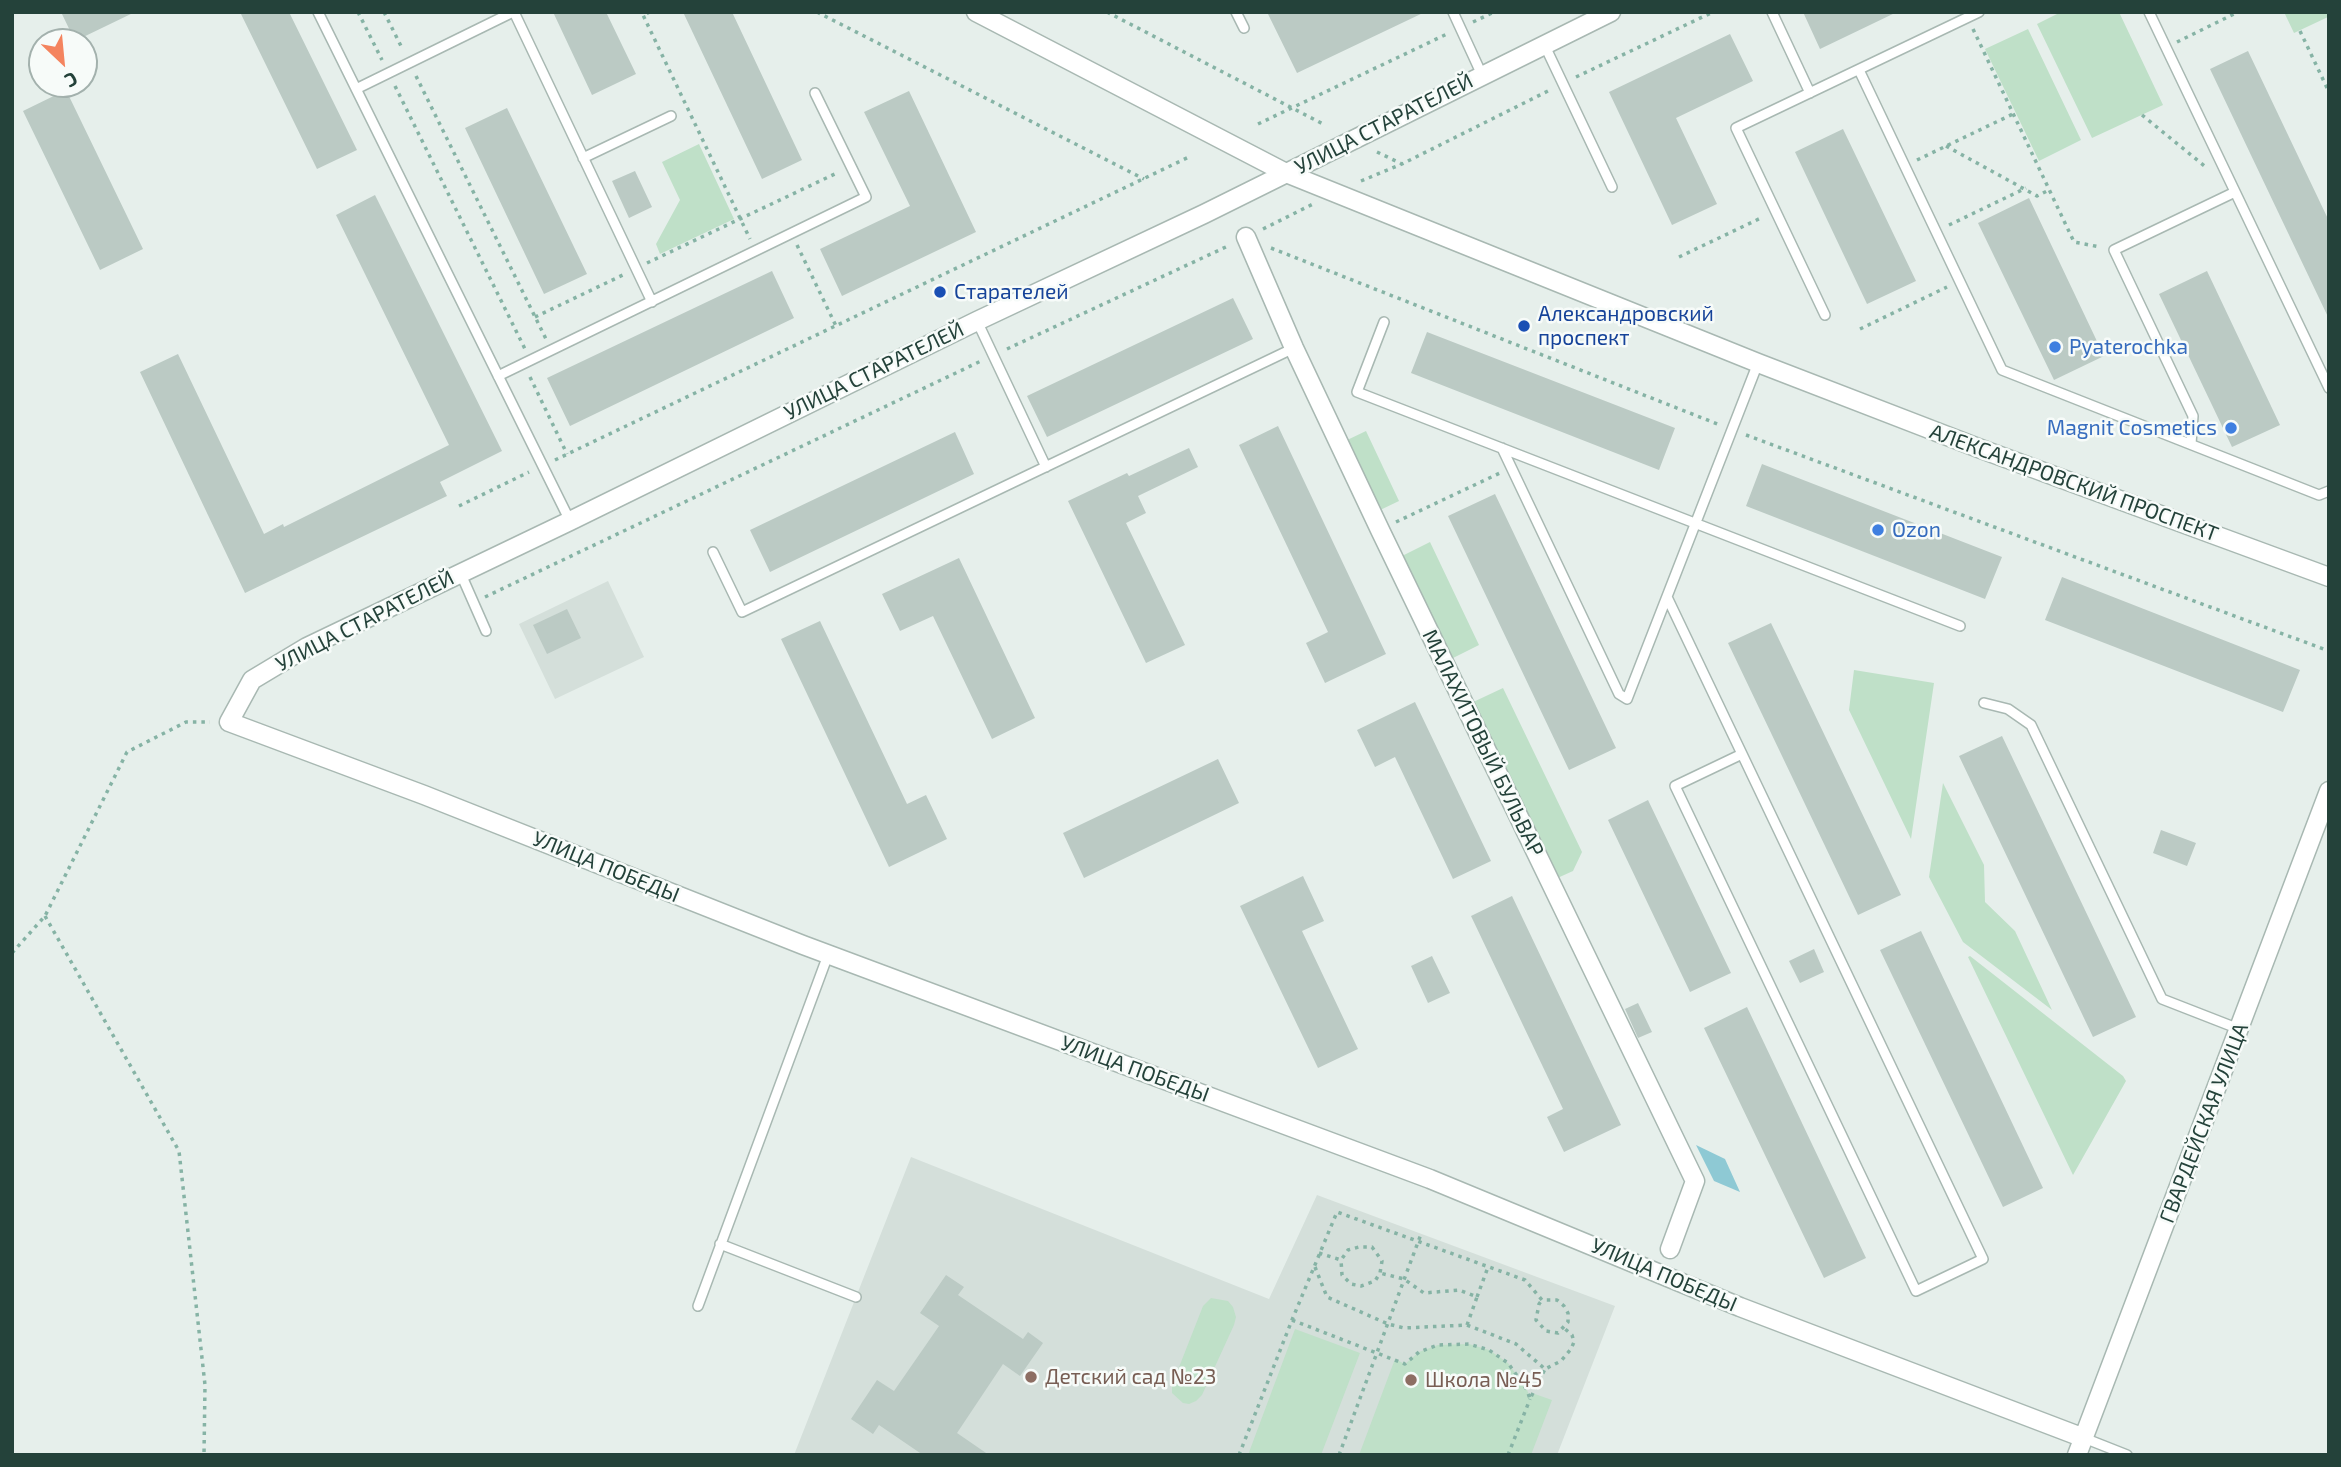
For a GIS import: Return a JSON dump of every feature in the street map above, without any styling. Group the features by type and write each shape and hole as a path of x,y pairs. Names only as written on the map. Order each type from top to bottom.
{"street":[{"name":"АЛЕКСАНДРОВСКИЙ ПРОСПЕКТ","path":"976,12 1286,173 1758,363 1980,449 2329,577"},
{"name":"УЛИЦА СТАРАТЕЛЕЙ","path":"229,722 251,680 307,647 1286,173 1603,14"},
{"name":"МАЛАХИТОВЫЙ БУЛЬВАР","path":"1246,237 1294,348 1380,530 1695,1181 1670,1249"},
{"name":"УЛИЦА ПОБЕДЫ","path":"229,722 424,795 828,955 1430,1179 2081,1446"},
{"name":"ГВАРДЕЙСКАЯ УЛИЦА","path":"2081,1446 2329,791"}],"lane":[{"path":"318,12 570,521"},
{"path":"356,89 513,12 652,302"},
{"path":"1236,12 1244,28"},
{"path":"1452,12 1482,75"},
{"path":"1772,12 1810,93"},
{"path":"1825,315 1736,128 1979,12"},
{"path":"2149,12 2329,388"},
{"path":"1545,44 1612,187"},
{"path":"1859,70 2002,370 2319,495 2329,491"},
{"path":"498,376 866,197 815,93"},
{"path":"583,158 671,116"},
{"path":"2191,444 2193,416 2114,250 2235,192"},
{"path":"977,321 1046,467"},
{"path":"1384,322 1357,392 1960,626"},
{"path":"713,552 742,612 1294,348"},
{"path":"1502,448 1619,694 1627,699 1758,363"},
{"path":"460,572 486,631"},
{"path":"1667,597 1742,754 1983,1259 1916,1291 1675,786 1742,754"},
{"path":"1984,703 2008,709 2031,725 2162,999 2239,1029"},
{"path":"698,1306 828,955"},
{"path":"720,1244 856,1297"},
{"path":"2081,1446 2127,1455"}],"path":[{"path":"358,12 527,362 567,454"},
{"path":"384,12 552,350"},
{"path":"650,12 643,15 756,251"},
{"path":"817,12 1144,179"},
{"path":"1107,12 1323,124"},
{"path":"1258,124 1494,12"},
{"path":"2166,47 2238,12"},
{"path":"1967,18 2074,242 2114,250"},
{"path":"2300,31 2329,92"},
{"path":"1905,166 2013,114"},
{"path":"2142,115 2235,192"},
{"path":"1946,146 2037,196 2049,190"},
{"path":"1358,183 1402,164 1377,152"},
{"path":"458,506 1191,156"},
{"path":"535,317 851,166"},
{"path":"1936,231 2026,188"},
{"path":"473,603 1314,203"},
{"path":"1679,257 1776,211"},
{"path":"792,233 836,326"},
{"path":"1246,237 1732,430 2329,651"},
{"path":"1860,329 1959,281"},
{"path":"1380,530 1511,467"},
{"path":"12,953 45,916 127,752 186,722 229,722"},
{"path":"45,916 179,1151 205,1385 204,1455"},
{"path":"1239,1455 1337,1212 1525,1280 1542,1300 1557,1300 1564,1306 1568,1313 1568,1322 1558,1333 1546,1331 1536,1320 1542,1300"},
{"path":"1339,1455 1421,1234"},
{"path":"1372,1247 1382,1261 1380,1273 1375,1281 1361,1286 1351,1284 1342,1275 1340,1260 1348,1250 1372,1247"},
{"path":"1320,1252 1340,1260"},
{"path":"1315,1265 1327,1297 1388,1324 1404,1328 1467,1325 1516,1344 1545,1369"},
{"path":"1467,1325 1488,1267"},
{"path":"1380,1273 1404,1279 1424,1293 1459,1290 1477,1297"},
{"path":"1292,1320 1405,1364 1419,1352 1438,1345 1469,1344 1489,1350 1508,1363 1527,1390 1530,1399"},
{"path":"1508,1455 1545,1369 1561,1361 1571,1349 1574,1342 1572,1335 1564,1328"}],"shaded area":[{"path":"608,581 644,657 555,699 519,624"},
{"path":"911,1157 1269,1299 1317,1195 1615,1306 1557,1455 794,1455"}],"green space":[{"path":"2061,12 2119,12 2163,105 2092,138 2037,24"},
{"path":"2284,12 2326,12 2328,17 2294,33"},
{"path":"2028,29 2081,140 2039,161 1985,49"},
{"path":"699,144 734,219 660,254 656,244 680,200 662,162"},
{"path":"1366,431 1399,501 1376,512 1343,442"},
{"path":"1430,542 1479,645 1449,660 1400,557"},
{"path":"1854,670 1934,683 1911,839 1849,710"},
{"path":"1503,688 1582,852 1573,871 1553,880 1469,704"},
{"path":"1943,783 1984,865 1985,902 2015,931 2052,1010 1963,942 1929,877"},
{"path":"1968,957 2126,1081 2073,1175"},
{"path":"1211,1298 1228,1301 1236,1317 1234,1325 1202,1395 1189,1404 1183,1403 1172,1393 1172,1385 1203,1306"},
{"path":"1295,1329 1360,1353 1321,1455 1248,1455"},
{"path":"1469,1344 1489,1350 1508,1363 1530,1397 1532,1393 1552,1400 1531,1455 1359,1455 1395,1359 1405,1364 1419,1352 1438,1345"}],"water":[{"path":"1696,1145 1725,1159 1740,1192 1714,1181"}],"building":[{"path":"61,12 135,12 98,30 69,28"},
{"path":"240,12 289,12 357,150 317,169"},
{"path":"553,12 606,12 636,74 592,95"},
{"path":"683,12 732,12 802,160 762,179"},
{"path":"1267,12 1425,12 1297,73"},
{"path":"1803,12 1897,12 1820,49"},
{"path":"1730,34 1753,81 1676,118 1717,204 1672,225 1609,92"},
{"path":"2248,51 2329,221 2329,319 2210,69"},
{"path":"909,91 976,232 842,296 820,249 910,206 864,112"},
{"path":"50,98 70,98 143,249 100,270 23,111"},
{"path":"507,108 587,274 544,294 465,128"},
{"path":"1843,129 1916,281 1867,304 1795,152"},
{"path":"635,171 652,207 629,218 612,181"},
{"path":"375,195 502,451 440,482 447,496 245,593 140,372 178,354 264,534 283,524 284,527 449,445 336,215"},
{"path":"2029,198 2104,356 2054,380 1978,223"},
{"path":"772,271 794,318 570,426 547,378"},
{"path":"2207,271 2280,425 2232,447 2159,294"},
{"path":"1233,298 1253,339 1047,437 1027,396"},
{"path":"1427,332 1675,428 1659,470 1411,373"},
{"path":"1278,426 1386,654 1325,683 1306,643 1328,632 1239,445"},
{"path":"955,432 974,474 770,572 750,530"},
{"path":"1189,448 1198,467 1138,496 1146,513 1126,523 1185,645 1146,663 1068,501"},
{"path":"1762,464 2002,557 1985,599 1746,506"},
{"path":"1495,494 1616,748 1569,770 1448,516"},
{"path":"959,558 1035,718 992,739 933,616 900,631 882,594"},
{"path":"2062,577 2300,670 2283,712 2045,620"},
{"path":"567,609 581,638 547,654 533,625"},
{"path":"820,621 907,804 926,795 947,839 889,867 781,639"},
{"path":"1771,623 1901,895 1858,915 1728,643"},
{"path":"1415,702 1491,861 1453,879 1395,757 1375,767 1357,730"},
{"path":"2002,736 2136,1017 2093,1037 1959,756"},
{"path":"1218,759 1239,803 1084,878 1063,833"},
{"path":"1648,800 1731,973 1690,992 1608,820"},
{"path":"2161,830 2196,843 2187,866 2153,853"},
{"path":"1303,876 1324,921 1302,931 1358,1049 1318,1068 1240,906"},
{"path":"1512,896 1621,1125 1564,1152 1547,1117 1563,1109 1471,916"},
{"path":"1921,931 2043,1188 2003,1207 1880,950"},
{"path":"1814,949 1824,972 1800,983 1789,961"},
{"path":"1432,956 1450,993 1428,1003 1411,966"},
{"path":"1638,1003 1652,1032 1638,1038 1625,1009"},
{"path":"1747,1007 1866,1258 1824,1278 1704,1028"},
{"path":"946,1275 964,1287 958,1295 1023,1339 1028,1332 1043,1343 1020,1376 1003,1364 957,1433 989,1455 923,1455 879,1425 873,1434 851,1419 877,1380 894,1391 939,1326 920,1313"}],"place":[{"name":"Старателей","path":"940,292"},
{"name":"Александровский проспект","path":"1524,326"},
{"name":"Pyaterochka","path":"2055,347"},
{"name":"Magnit Cosmetics","path":"2231,428"},
{"name":"Ozon","path":"1878,530"},
{"name":"Детский сад №23","path":"1031,1377"},
{"name":"Школа №45","path":"1411,1380"}]}
